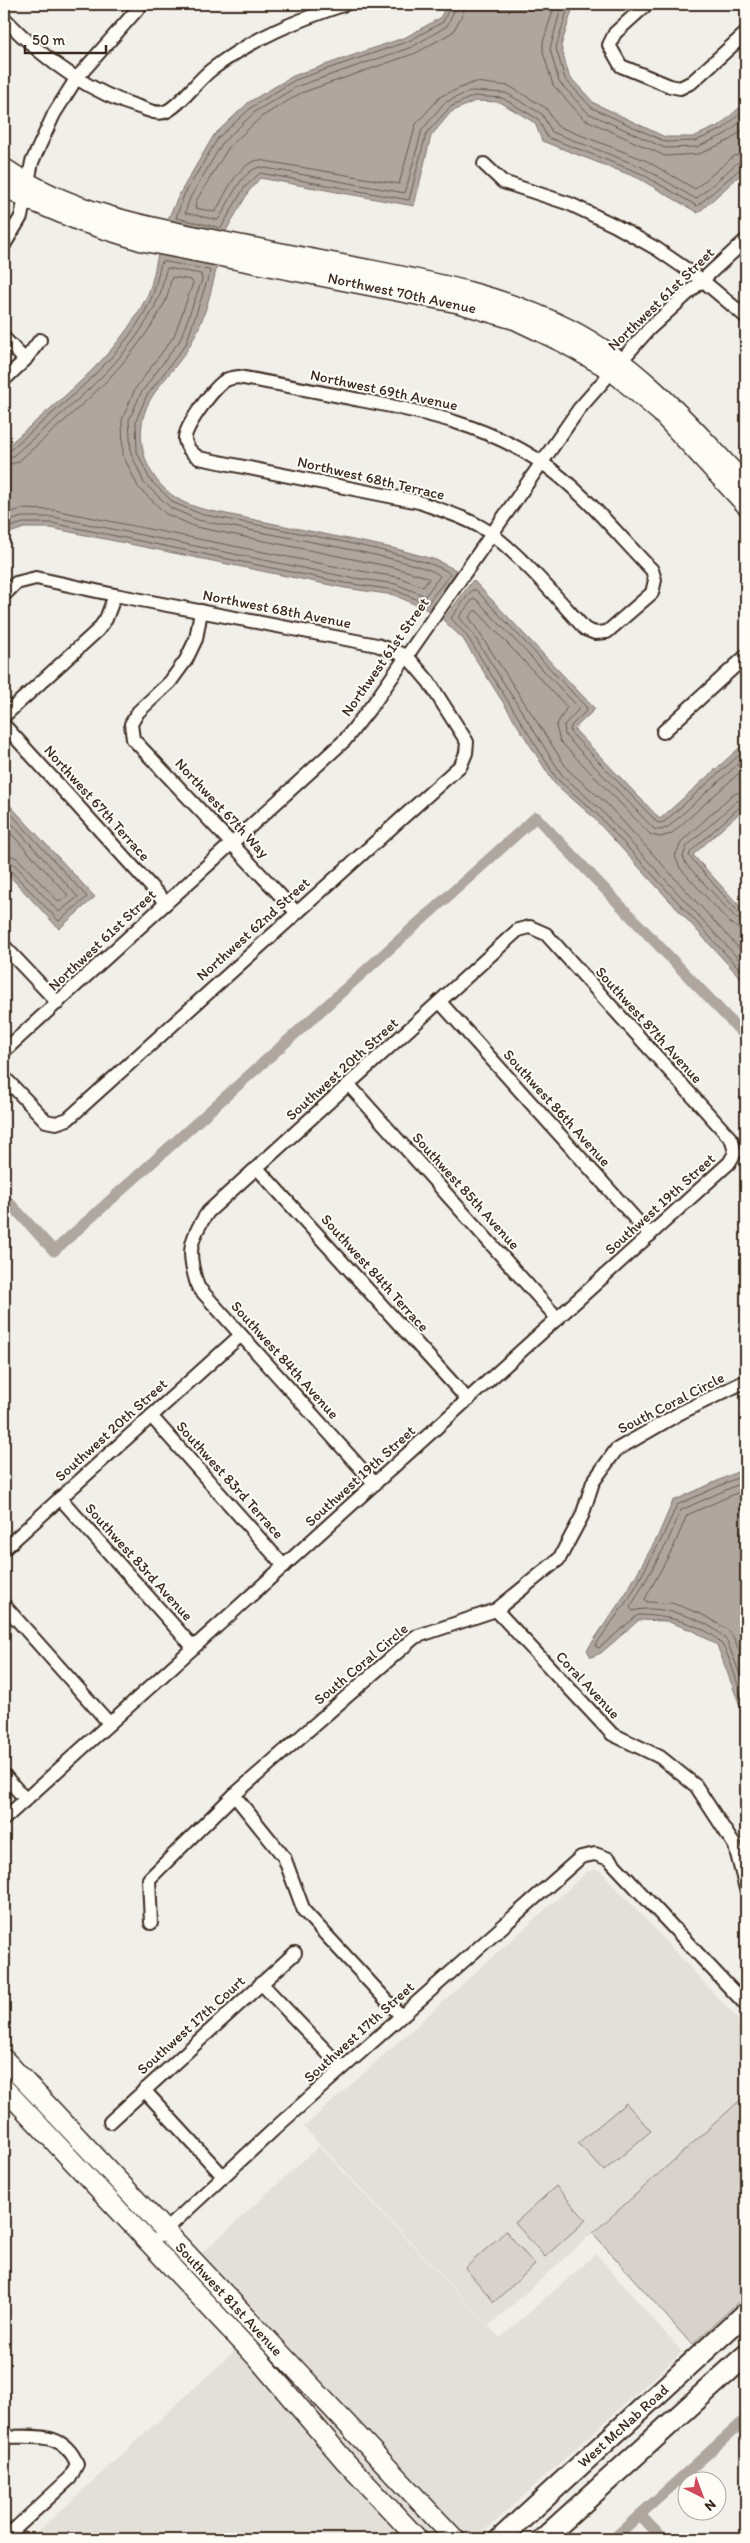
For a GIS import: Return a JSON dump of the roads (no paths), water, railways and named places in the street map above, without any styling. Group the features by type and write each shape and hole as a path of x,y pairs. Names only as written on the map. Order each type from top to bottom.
{"main road":[{"name":"West McNab Road","path":"500,2539 746,2314"},
{"name":"West McNab Road","path":"544,2539 746,2355"}],"street":[{"path":"4,18 40,51 76,80 126,103 158,114 168,111 209,72 238,50 292,22 346,4"},
{"path":"646,4 615,33 609,45 621,66 670,86 680,88 692,82 746,33"},
{"path":"4,245 21,217 32,162 54,114 76,80 135,5"},
{"path":"484,164 503,182 570,204 614,225 657,249 702,280 746,317"},
{"name":"Northwest 70th Avenue","path":"4,168 26,191"},
{"name":"Northwest 70th Avenue","path":"4,185 26,191 82,222 142,241 458,302 516,320 615,365 670,403 746,485"},
{"name":"Northwest 61st Street","path":"4,1051 345,740 407,656 579,409 615,365 649,329 746,240"},
{"path":"4,338 25,360"},
{"path":"4,380 25,360 40,340"},
{"name":"Northwest 70th Avenue","path":"615,365 746,505"},
{"name":"Northwest 69th Avenue","path":"226,380 238,377 432,414 501,438 542,462 586,501 652,570 655,580 652,593 607,632 595,633"},
{"name":"Northwest 68th Terrace","path":"226,380 218,386 186,428 184,439 189,450 199,458 419,502 449,512 492,534 532,571 585,629 595,633"},
{"name":"Northwest 68th Avenue","path":"4,595 16,583 25,579 36,578 115,595 377,644 407,656 429,682 467,742 466,753"},
{"path":"4,716 98,630 106,619 115,595"},
{"name":"Northwest 67th Way","path":"202,611 196,639 186,660 170,682 138,712 131,724 133,738 296,912"},
{"path":"663,732 746,656"},
{"name":"Northwest 67th Terrace","path":"4,725 166,904"},
{"name":"Northwest 62nd Street","path":"4,1077 46,1121 56,1123 68,1119 461,765 466,753"},
{"name":"Southwest 20th Street","path":"190,1249 195,1231 208,1212 518,930 530,927"},
{"name":"Southwest 87th Avenue","path":"530,927 546,934 732,1140 735,1153"},
{"path":"4,946 58,1003"},
{"name":"Southwest 86th Avenue","path":"440,1002 650,1235"},
{"name":"Southwest 85th Avenue","path":"349,1084 558,1318"},
{"name":"Southwest 19th Street","path":"4,1819 650,1235 729,1163 735,1153"},
{"name":"Southwest 84th Terrace","path":"258,1168 468,1400"},
{"name":"Southwest 84th Avenue","path":"190,1249 191,1267 198,1287 375,1484"},
{"name":"Southwest 20th Street","path":"4,1549 241,1335"},
{"name":"South Coral Circle","path":"151,1924 148,1879 234,1795 415,1637 496,1610 560,1559 582,1516 593,1482 616,1450 680,1414 746,1382"},
{"name":"Southwest 83rd Terrace","path":"151,1416 284,1566"},
{"name":"Southwest 83rd Avenue","path":"60,1498 193,1647"},
{"path":"4,1606 109,1723"},
{"name":"Coral Avenue","path":"496,1610 612,1734 660,1757 696,1786 735,1846 746,1889"},
{"path":"4,1775 26,1800"},
{"path":"234,1795 284,1857 304,1911 401,2016"},
{"name":"Southwest 17th Street","path":"150,2244 342,2068 581,1857 595,1854 609,1858 746,2004"},
{"name":"Southwest 17th Court","path":"110,2122 295,1953"},
{"path":"261,1983 342,2068"},
{"name":"Southwest 81st Avenue","path":"4,2058 455,2539"},
{"name":"Southwest 81st Avenue","path":"4,2088 258,2359 345,2460 418,2539"},
{"path":"144,2090 223,2176"},
{"path":"4,2437 56,2440 72,2452 77,2464 70,2478 4,2539"}],"water":[{"path":"447,4 574,4 561,46 569,76 594,103 665,137 693,137 720,125 746,102 746,170 698,213 638,178 542,141 535,123 500,102 475,101 451,112 431,136 414,206 260,178 249,191 224,234 167,221 180,193 214,135 249,102 293,76 406,37 440,18"},
{"path":"158,254 217,266 206,307 195,336 181,359 154,393 144,413 142,441 144,455 149,468 157,480 166,490 181,501 202,509 397,549 436,560 458,571 430,611 394,595 345,588 51,528 24,528 4,535 4,449 64,397 103,359 120,339 148,294"},
{"path":"473,580 595,709 574,729 660,819 746,742 746,807 693,855 746,913 746,984 592,816 554,783 463,639 443,620"},
{"path":"4,799 95,897 59,929 4,870"},
{"path":"746,1468 746,1722 717,1645 694,1631 666,1621 639,1620 601,1653 591,1657 587,1650 626,1593 657,1538 673,1501"}],"waterway":[{"path":"4,1197 54,1251 536,817 746,1037"},
{"path":"613,2539 746,2419"},
{"path":"640,2515 663,2539"}]}
